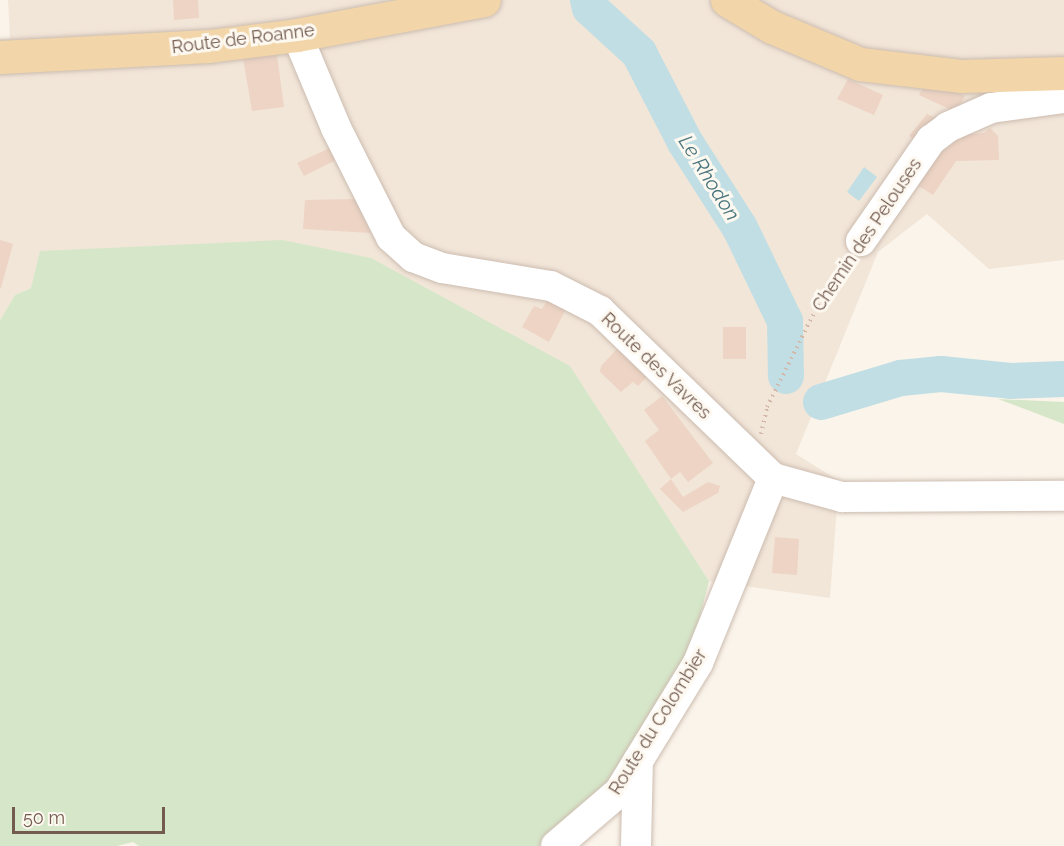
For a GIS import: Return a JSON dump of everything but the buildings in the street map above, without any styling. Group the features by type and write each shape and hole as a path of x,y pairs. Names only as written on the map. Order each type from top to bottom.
{"main road":[{"name":"Route de Roanne","path":"0,57 209,46 297,35 484,0"},
{"path":"727,0 772,27 861,64 962,76 1064,73"}],"street":[{"name":"Route des Vavres","path":"297,35 336,128 391,237 413,257 442,268 551,286 600,311 764,470 842,497 1064,496"},
{"name":"Chemin des Pelouses","path":"861,241 931,140 948,127 991,108 1064,98"},
{"name":"Route du Colombier","path":"556,846 619,792 698,663 764,470"},
{"path":"636,846 638,761"}],"path":[{"name":"Chemin des Pelouses","path":"764,470 768,407 826,289 861,241"}],"shaded area":[{"path":"8,0 1064,0 1064,260 989,269 927,214 878,252 796,454 839,481 830,598 709,581 646,486 31,288 15,295 0,320 0,39 10,39"}],"green space":[{"path":"282,240 371,258 570,366 709,581 682,686 564,846 139,846 133,842 117,846 0,846 0,320 15,295 31,288 40,251"},
{"path":"998,399 1064,402 1064,424"}],"water":[{"path":"864,167 877,177 859,201 847,192"}],"waterway":[{"name":"Le Rhodon","path":"588,0 590,8 639,53 685,142 740,228 785,321 786,376"},
{"name":"Le Rhodon","path":"821,402 901,378 941,374 1011,381 1064,379"}]}
